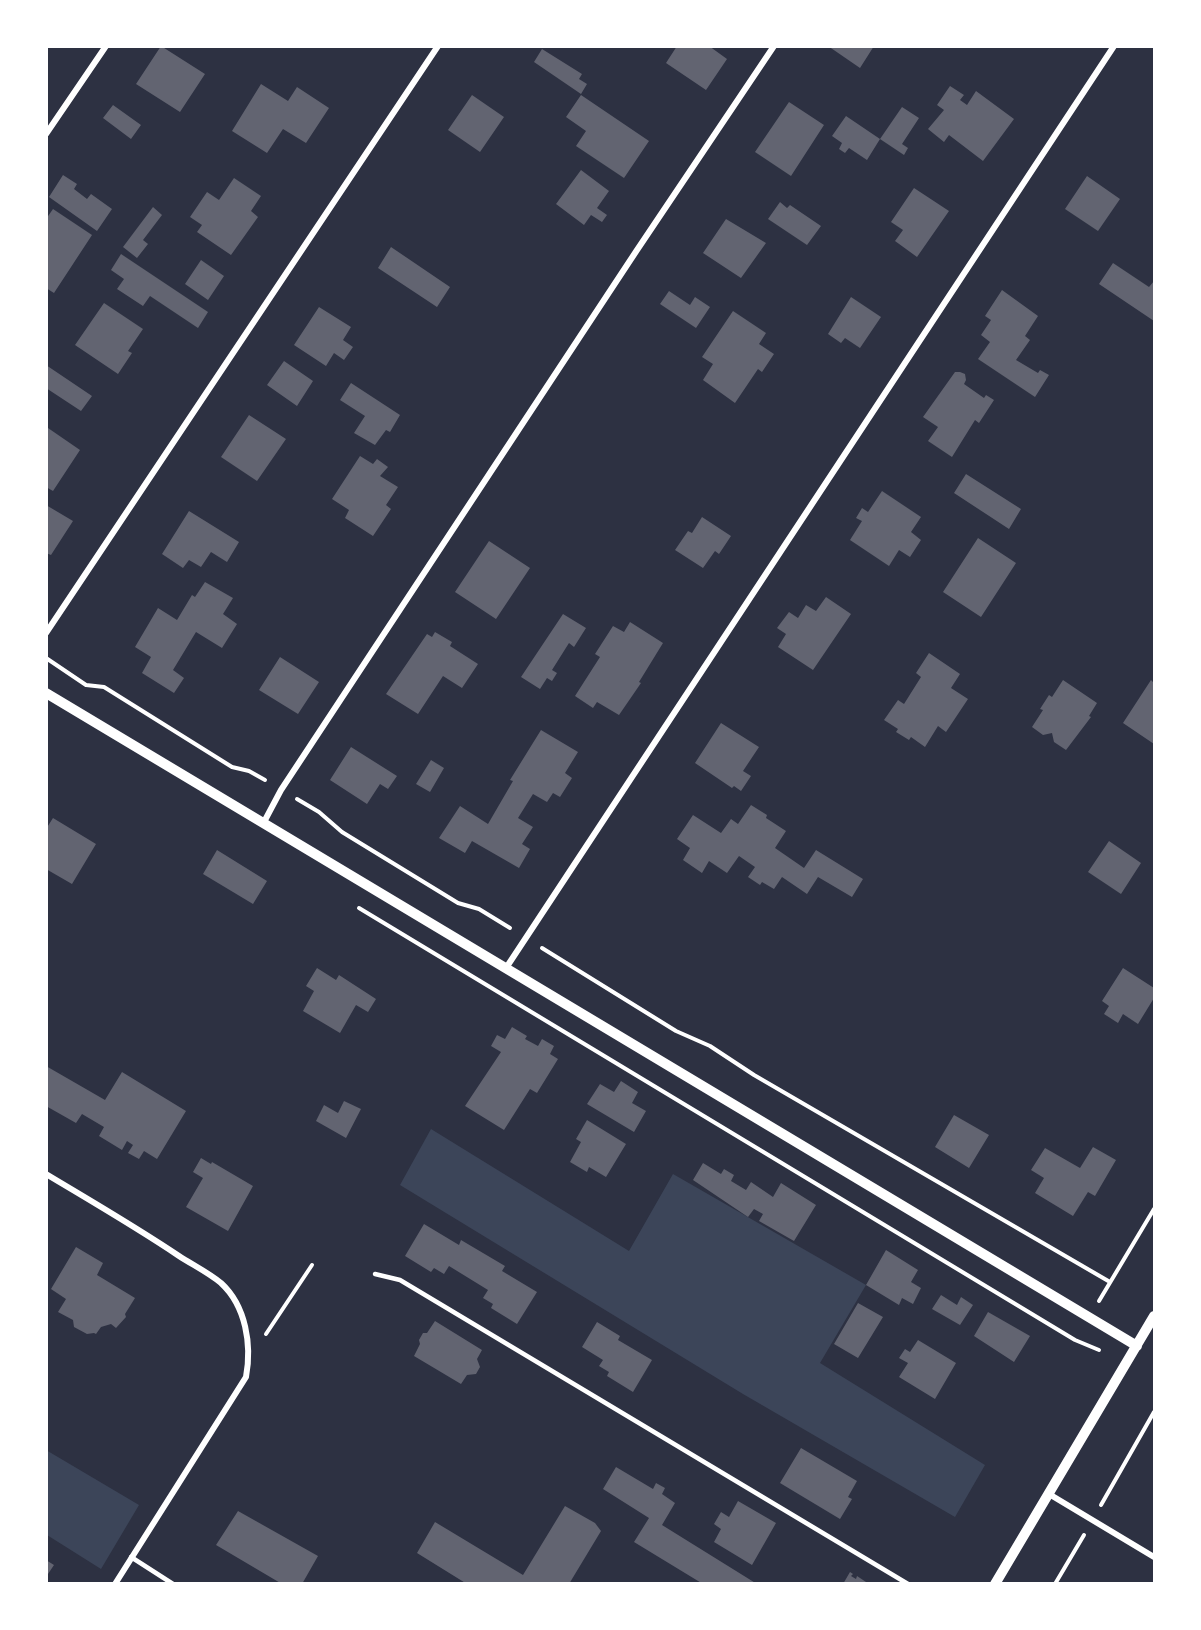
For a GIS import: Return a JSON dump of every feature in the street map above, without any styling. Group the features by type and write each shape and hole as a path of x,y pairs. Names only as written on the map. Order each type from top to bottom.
{"street":[{"path":"46,134 106,46"},
{"path":"46,633 438,46"},
{"path":"264,822 281,790 774,46"},
{"path":"506,968 1114,46"},
{"path":"46,693 264,822 864,1185 1137,1346"},
{"path":"46,1174 154,1239 222,1284 246,1323 249,1359 246,1377 115,1584"},
{"path":"995,1584 1155,1316"},
{"path":"1049,1494 1155,1557"}],"lane":[{"path":"375,1274 400,1280 908,1584"},
{"path":"131,1557 173,1584"}],"path":[{"path":"46,658 86,685 104,687 232,767 249,771 319,812 342,832 458,903 479,909 676,1031 710,1046 754,1075 1110,1282 1155,1209"},
{"path":"352,903 1075,1340 1108,1354"},
{"path":"249,1359 312,1265"},
{"path":"1155,1412 1149,1422 1155,1418"}],"shaded area":[{"path":"431,1129 629,1251 673,1174 866,1285 820,1363 985,1465 955,1517 743,1394 400,1185"},
{"path":"46,1450 139,1505 101,1569 47,1535"}],"building":[{"path":"161,46 205,74 180,112 136,84"},
{"path":"677,46 709,46 727,59 706,90 666,63"},
{"path":"828,46 874,46 860,68"},
{"path":"542,49 582,74 579,79 587,84 581,94 534,62"},
{"path":"261,84 288,101 297,87 329,108 306,143 283,129 267,153 232,131"},
{"path":"950,86 964,95 960,100 967,105 976,91 1014,119 983,161 949,135 944,142 928,129 944,110 937,105"},
{"path":"472,95 504,117 480,152 448,130"},
{"path":"581,95 649,141 624,178 576,146 586,131 566,117"},
{"path":"789,102 824,125 791,176 755,152"},
{"path":"113,105 141,125 131,139 103,118"},
{"path":"902,107 919,118 902,144 908,148 904,155 880,139"},
{"path":"846,116 880,139 867,160 849,148 845,153 839,149 842,143 832,136"},
{"path":"581,170 609,191 597,208 607,215 602,222 591,215 584,225 556,204"},
{"path":"63,175 77,184 74,189 87,199 91,194 112,209 97,231 49,197"},
{"path":"1087,176 1120,199 1098,231 1065,209"},
{"path":"234,178 261,196 251,211 258,217 231,255 197,232 202,225 190,217 207,192 219,200"},
{"path":"914,188 949,211 917,257 895,241 903,230 891,222"},
{"path":"780,202 787,208 790,205 821,226 807,245 768,219"},
{"path":"153,207 162,215 143,240 148,244 137,258 123,247"},
{"path":"53,209 92,235 54,293 46,288 46,219"},
{"path":"726,219 766,243 741,278 703,253"},
{"path":"391,247 450,287 437,307 378,268"},
{"path":"121,254 208,312 198,328 150,296 143,306 117,289 124,279 111,270"},
{"path":"201,260 224,276 208,300 185,284"},
{"path":"1113,263 1149,287 1154,281 1154,321 1099,284"},
{"path":"1002,290 1038,316 1025,336 1030,340 1016,360 1038,373 1040,370 1049,375 1035,397 978,359 990,342 981,335 991,320 985,316"},
{"path":"669,291 690,305 695,297 710,307 696,328 660,304"},
{"path":"851,297 881,317 860,348 845,338 841,343 828,334"},
{"path":"104,303 143,329 128,351 132,353 118,374 75,345"},
{"path":"319,307 351,327 343,340 353,347 344,360 334,353 326,366 294,345"},
{"path":"733,311 766,333 759,344 774,354 762,372 758,369 735,403 703,380 713,364 702,357"},
{"path":"284,361 313,381 297,406 267,385"},
{"path":"46,365 92,396 81,411 46,388"},
{"path":"955,372 965,374 964,384 984,398 986,395 994,400 979,423 975,420 952,457 928,441 938,427 923,417"},
{"path":"351,383 400,415 390,432 386,430 375,445 354,433 365,416 340,400"},
{"path":"249,415 286,439 257,481 221,457"},
{"path":"48,428 80,450 53,491 46,487 46,431"},
{"path":"360,456 373,464 377,459 388,467 380,476 398,487 386,505 391,509 373,536 345,518 349,510 332,499"},
{"path":"966,474 1021,509 1009,529 954,493"},
{"path":"882,491 921,517 911,532 921,540 910,557 899,550 889,566 850,540 862,521 856,518 862,508 868,512"},
{"path":"46,505 73,521 51,555 46,553"},
{"path":"189,511 239,542 227,562 211,552 201,567 189,560 183,568 162,554"},
{"path":"702,517 731,536 719,554 715,551 703,568 675,550 688,531 692,533"},
{"path":"978,538 1016,563 981,617 943,592"},
{"path":"489,541 530,568 496,619 455,592"},
{"path":"205,582 233,598 223,614 237,624 222,648 196,632 173,670 184,678 174,693 142,673 151,657 135,647 158,608 177,620 192,595 195,597"},
{"path":"826,597 851,614 813,670 778,647 786,634 777,628 789,612 798,618 806,605 816,611"},
{"path":"563,614 586,628 574,647 569,643 552,670 557,673 552,681 547,678 540,689 521,677"},
{"path":"630,622 663,643 639,682 641,683 619,715 597,702 593,708 575,696 600,657 595,654 613,626 624,632"},
{"path":"435,632 452,642 450,646 478,664 462,688 443,676 418,714 386,694 427,634 432,637"},
{"path":"929,653 960,674 951,688 968,699 946,732 938,726 925,747 911,737 909,740 896,732 898,729 884,720 898,700 904,704 921,677 916,673"},
{"path":"280,657 319,682 298,714 259,690"},
{"path":"1063,680 1097,703 1089,716 1091,717 1066,750 1054,742 1052,733 1043,735 1032,727 1049,695 1052,697"},
{"path":"1151,680 1154,683 1154,744 1123,723"},
{"path":"721,723 759,747 743,771 751,776 741,791 734,786 732,788 695,763"},
{"path":"541,730 578,752 565,773 572,778 560,797 553,793 547,802 533,794 518,818 533,827 522,844 530,849 519,868 472,841 465,853 439,838 460,806 488,824 513,781 510,780"},
{"path":"351,747 397,776 388,789 380,784 367,804 330,780"},
{"path":"431,760 444,768 430,792 416,784"},
{"path":"751,805 786,831 775,848 804,868 816,850 863,879 852,897 818,877 807,894 782,877 774,889 762,882 760,885 748,877 755,867 739,856 727,873 709,861 702,873 683,860 690,848 677,839 693,815 721,833 731,819 738,824"},
{"path":"53,818 96,844 72,884 46,869 46,829"},
{"path":"1109,841 1141,863 1121,894 1088,872"},
{"path":"217,850 267,881 253,904 203,874"},
{"path":"317,968 336,980 339,975 376,999 368,1012 356,1005 340,1033 303,1011 314,991 306,986"},
{"path":"1123,968 1154,988 1154,998 1138,1024 1123,1014 1118,1023 1104,1014 1109,1006 1102,1001"},
{"path":"512,1027 527,1036 525,1039 538,1046 542,1039 554,1046 550,1054 558,1059 537,1093 530,1089 504,1130 465,1106 501,1052 491,1046 497,1035 505,1039"},
{"path":"46,1066 105,1100 122,1072 186,1111 157,1159 144,1151 139,1159 128,1153 133,1145 127,1141 122,1150 99,1136 104,1127 82,1114 76,1123 46,1106"},
{"path":"621,1081 638,1092 632,1103 646,1111 634,1132 587,1104 600,1084 614,1092"},
{"path":"344,1101 361,1109 346,1138 316,1121 324,1105 338,1113"},
{"path":"954,1115 989,1135 969,1168 935,1147"},
{"path":"587,1120 626,1144 606,1177 589,1167 587,1172 570,1162 581,1142 576,1139"},
{"path":"1093,1147 1116,1160 1095,1196 1088,1192 1073,1216 1035,1193 1044,1178 1031,1170 1045,1148 1080,1168"},
{"path":"201,1158 253,1186 228,1231 186,1207 203,1178 193,1172"},
{"path":"703,1163 721,1174 724,1169 734,1175 731,1181 746,1190 751,1182 773,1197 781,1183 816,1205 794,1241 759,1221 763,1214 754,1209 748,1217 693,1180"},
{"path":"424,1224 459,1245 461,1240 505,1266 502,1271 537,1292 517,1324 491,1308 493,1304 483,1298 488,1290 449,1266 444,1274 434,1268 431,1272 405,1256"},
{"path":"76,1247 103,1263 97,1275 135,1298 125,1314 126,1317 116,1328 111,1324 101,1327 96,1334 87,1334 74,1327 73,1320 58,1312 66,1299 51,1289"},
{"path":"886,1250 918,1270 911,1282 921,1288 913,1304 902,1298 899,1305 866,1285"},
{"path":"941,1295 957,1305 961,1297 973,1305 960,1325 932,1309"},
{"path":"858,1303 883,1317 858,1358 834,1344"},
{"path":"988,1312 1030,1336 1014,1362 974,1336"},
{"path":"435,1321 482,1350 477,1359 480,1367 476,1374 467,1375 461,1384 414,1356 423,1333 427,1333"},
{"path":"597,1322 620,1336 618,1340 652,1360 633,1392 607,1376 609,1372 599,1366 603,1360 582,1347"},
{"path":"918,1340 956,1363 935,1399 899,1377 908,1363 899,1358 905,1349 910,1352"},
{"path":"801,1448 857,1481 848,1497 852,1499 840,1519 780,1483"},
{"path":"616,1467 653,1489 656,1483 665,1488 662,1494 675,1503 662,1525 757,1584 703,1584 634,1542 649,1518 603,1489"},
{"path":"738,1501 776,1523 752,1565 714,1542 721,1529 714,1524 721,1512 729,1517"},
{"path":"565,1506 595,1523 601,1531 569,1584 467,1584 417,1553 435,1522 523,1575"},
{"path":"238,1511 318,1556 302,1584 282,1584 216,1545"},
{"path":"46,1560 54,1565 46,1577"},
{"path":"850,1572 853,1574 851,1576 856,1579 857,1576 869,1584 843,1584"}]}
